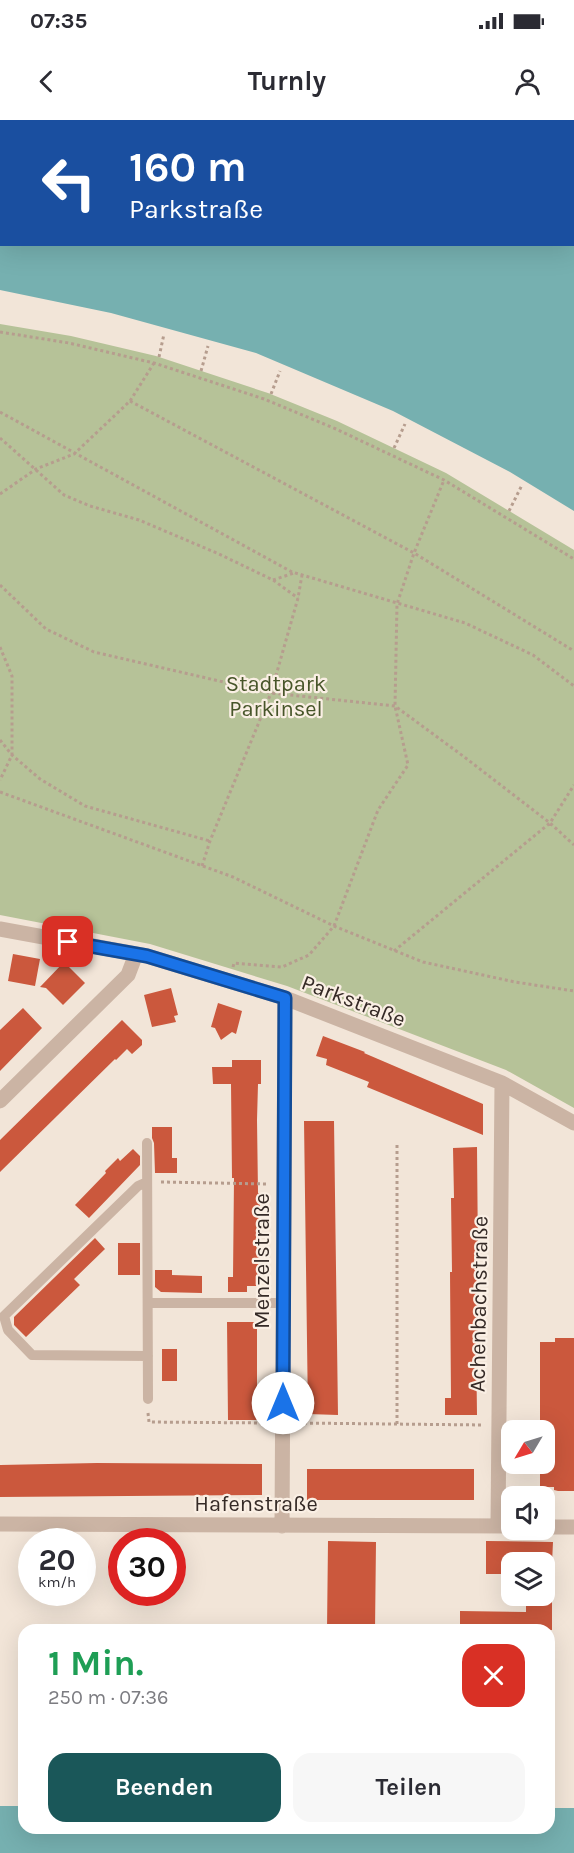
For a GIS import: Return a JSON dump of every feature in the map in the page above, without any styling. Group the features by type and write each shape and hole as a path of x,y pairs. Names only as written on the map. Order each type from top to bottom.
{"street":[{"name":"Parkstraße","path":"0,929 136,954 285,998 502,1083 574,1123"},
{"path":"0,1101 128,975 136,954"},
{"name":"Menzelstraße","path":"282,1526 285,998"},
{"name":"Achenbachstraße","path":"502,1083 499,1425 503,1486"},
{"name":"Hafenstraße","path":"0,1524 501,1526"},
{"path":"555,1527 574,1527"}],"lane":[{"path":"147,1143 148,1399"},
{"path":"147,1182 138,1186 2,1314 4,1333 32,1355 148,1356"},
{"path":"148,1303 284,1303"}],"path":[{"path":"0,332 69,343 154,363 264,399 336,429 444,480 574,559"},
{"path":"159,357 164,334"},
{"path":"201,371 208,346"},
{"path":"0,494 36,469 74,454 130,401 154,363"},
{"path":"271,394 280,371"},
{"path":"130,401 414,553 574,651"},
{"path":"0,412 294,572 465,623 533,655 574,686"},
{"path":"394,448 405,424"},
{"path":"0,438 64,495 90,506 139,520 219,554 273,580 298,598"},
{"path":"228,981 234,963 282,967 309,955 334,926 378,810 408,765 395,706 397,604 414,553 444,480"},
{"path":"509,511 522,485"},
{"path":"273,580 294,572"},
{"path":"202,866 210,841 271,693 298,598 302,575"},
{"path":"0,585 46,629 94,652 271,693 395,706 463,756 574,845"},
{"path":"0,647 12,676 12,755 0,780"},
{"path":"0,740 12,755 40,779 85,806 210,841"},
{"path":"394,951 550,824 574,785"},
{"path":"0,792 233,877 334,926 423,962 515,982 574,991"},
{"path":"397,1145 397,1424"},
{"path":"147,1182 284,1184"},
{"path":"148,1399 149,1422 499,1425"}],"green space":[{"name":"Stadtpark Parkinsel","path":"0,324 71,336 156,356 268,393 337,421 446,473 574,550 574,1108 506,1070 287,986 150,944 0,915"}],"water":[{"path":"0,246 574,246 574,511 510,472 393,411 256,353 111,313 0,290"},
{"path":"0,1806 18,1806 18,1834 555,1834 555,1808 574,1808 574,1853 0,1853"}],"building":[{"path":"13,954 40,959 35,986 8,981"},
{"path":"64,962 85,983 63,1005 46,988 40,987"},
{"path":"171,988 178,1015 174,1016 176,1022 152,1027 144,995"},
{"path":"218,1003 242,1011 236,1034 232,1032 221,1040 215,1028 211,1027"},
{"path":"23,1008 42,1028 0,1071 0,1030"},
{"path":"122,1020 142,1040 142,1045 132,1054 127,1049 115,1059 0,1172 0,1140"},
{"path":"323,1036 483,1104 483,1135 367,1087 369,1082 326,1065 327,1059 316,1056"},
{"path":"232,1060 261,1060 257,1120 260,1286 247,1286 247,1292 228,1292 228,1277 233,1277 234,1178 232,1178 231,1084 213,1084 212,1067 232,1067"},
{"path":"304,1121 334,1121 338,1415 308,1414"},
{"path":"152,1127 172,1127 172,1158 177,1158 177,1173 155,1173"},
{"path":"477,1147 477,1415 445,1415 445,1398 451,1398 450,1272 452,1272 451,1198 454,1198 453,1148"},
{"path":"133,1149 140,1156 140,1165 89,1218 75,1205 118,1158 120,1161"},
{"path":"95,1238 105,1249 74,1279 80,1285 26,1337 14,1325 14,1317"},
{"path":"118,1243 140,1243 140,1275 118,1275"},
{"path":"155,1270 172,1270 172,1275 202,1276 202,1293 161,1292 155,1287"},
{"path":"227,1322 257,1322 257,1420 228,1420"},
{"path":"555,1338 574,1338 574,1491 558,1491 555,1490 555,1486 540,1486 540,1474 555,1474 555,1420 540,1420 540,1342 555,1342"},
{"path":"162,1349 177,1349 177,1381 162,1381"},
{"path":"262,1464 262,1495 0,1497 0,1465"},
{"path":"307,1469 474,1469 474,1500 307,1500"},
{"path":"328,1541 376,1542 375,1624 327,1624"},
{"path":"486,1541 553,1542 553,1552 501,1552 501,1574 486,1574"},
{"path":"526,1606 552,1606 552,1624 460,1624 460,1611 526,1612"}],"route":[{"path":"68,942 147,956 285,998 283,1403"}]}
